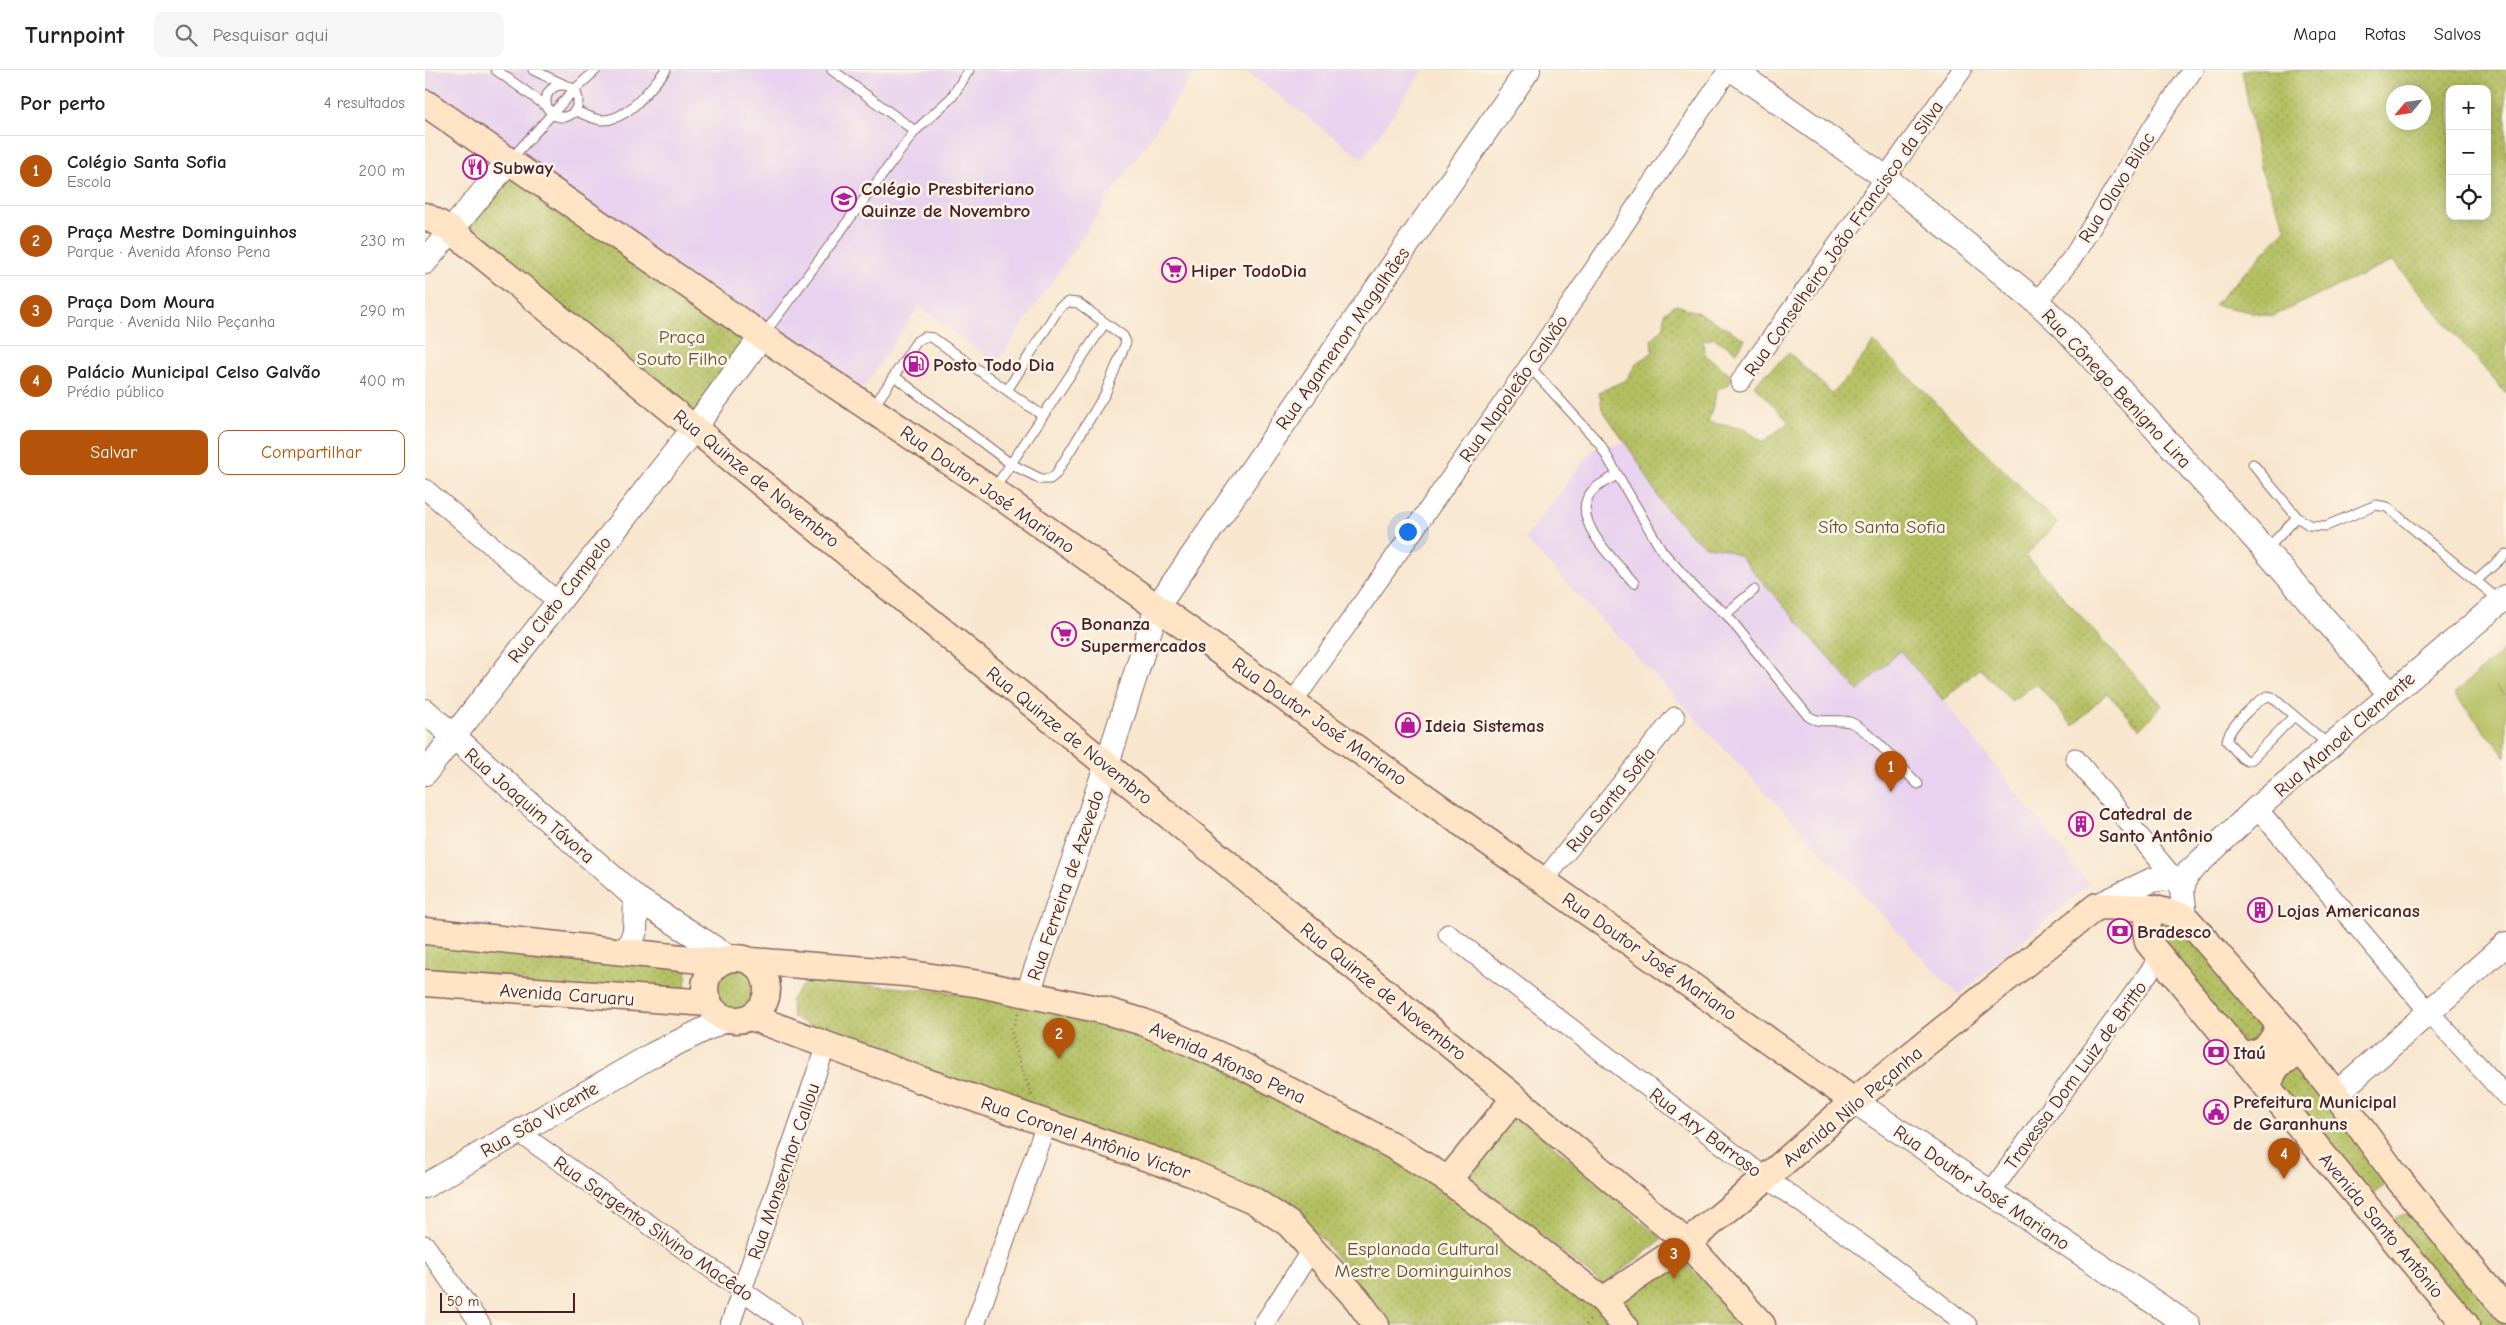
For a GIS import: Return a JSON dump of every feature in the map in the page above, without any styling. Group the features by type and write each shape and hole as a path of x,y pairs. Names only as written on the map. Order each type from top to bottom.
{"main road":[{"name":"Rua Doutor José Mariano","path":"425,103 762,336 993,491 1854,1101"},
{"name":"Rua Quinze de Novembro","path":"425,216 451,230 695,427 1515,1098 1687,1243 1762,1325"},
{"path":"2097,906 2153,908 2185,917 2280,1026 2336,1094 2396,1176 2506,1310"},
{"name":"Avenida Nilo Peçanha","path":"1603,1300 1687,1243 1766,1178 1854,1101 2097,906"},
{"name":"Avenida Santo Antônio","path":"2153,908 2146,936 2160,957 2466,1325"},
{"path":"425,931 733,960 759,966 767,984 765,1003 724,1011 705,994 708,976 733,960"},
{"name":"Avenida Afonso Pena","path":"733,960 905,973 1024,1001 1143,1022 1192,1042 1321,1107 1395,1147 1449,1180 1603,1300 1623,1325"},
{"name":"Avenida Caruaru","path":"425,984 724,1011"},
{"name":"Rua Coronel Antônio Victor","path":"724,1011 826,1045 1045,1124 1191,1173 1233,1190 1272,1211 1289,1224 1357,1299 1376,1325"},
{"path":"2242,1055 2256,1054 2265,1050 2280,1026"},
{"path":"2268,1088 2272,1071 2277,1065 2302,1053"},
{"path":"1449,1180 1515,1098"},
{"path":"2365,1204 2384,1195 2391,1188 2396,1176"},
{"path":"2386,1230 2399,1212 2419,1204"}],"street":[{"name":"Rua Agamenon Magalhães","path":"1157,607 1527,70"},
{"name":"Rua Napoleão Galvão","path":"1293,702 1529,366 1728,70"},
{"name":"Rua Cônego Benigno Lira","path":"1733,70 1887,178 2037,302 2088,351 2390,694"},
{"name":"Rua Conselheiro João Francisco da Silva","path":"1740,382 1887,178 1962,70"},
{"name":"Rua Olavo Bilac","path":"2037,302 2073,257 2153,127 2193,70"},
{"path":"425,262 509,161"},
{"name":"Rua Cleto Campelo","path":"425,773 695,427 762,336"},
{"path":"425,489 557,602"},
{"name":"Rua Manoel Clemente","path":"2153,908 2180,876 2257,808 2503,600"},
{"name":"Rua Ferreira de Azevedo","path":"1024,1001 1107,764 1157,607"},
{"name":"Rua Joaquim Távora","path":"425,711 636,898 733,960"},
{"name":"Rua Santa Sofia","path":"1544,880 1675,717"},
{"path":"2075,758 2180,876 2185,917"},
{"path":"2257,808 2429,1012 2506,1096"},
{"path":"2097,906 2152,880 2180,876"},
{"path":"627,951 635,931 636,898"},
{"name":"Rua Ary Barroso","path":"1448,934 1766,1178 1872,1252 1967,1325"},
{"path":"2336,1094 2506,944"},
{"name":"Travessa Dom Luiz de Britto","path":"1990,1193 2160,957"},
{"name":"Rua São Vicente","path":"425,1186 517,1131 654,1054 687,1022 724,1011"},
{"name":"Rua Monsenhor Callou","path":"730,1325 826,1045"},
{"name":"Rua Doutor José Mariano","path":"1854,1101 2188,1325"},
{"path":"975,1325 1045,1124"},
{"name":"Rua Sargento Silvino Macêdo","path":"517,1131 791,1325"},
{"path":"425,1245 481,1325"},
{"path":"1263,1325 1312,1249"}],"lane":[{"path":"496,70 556,117 567,117 575,111 578,100 569,87 533,70"},
{"path":"509,161 569,87 596,70"},
{"path":"575,111 599,120 614,119 629,110 666,70"},
{"path":"832,70 915,131"},
{"path":"762,336 915,131 952,96 969,70"},
{"path":"549,110 547,93 559,85 569,87"},
{"path":"894,376 1011,464 1041,479 1049,478 1056,474 1105,394 1127,342 1123,336 1077,303 1068,302 1059,308 1008,389"},
{"path":"993,491 1105,323"},
{"path":"872,410 917,341 924,337 933,338 1008,389 1043,416"},
{"path":"1529,366 1599,443 1662,551 1696,589 1726,614 1808,716 1816,722 1849,722 1862,729 1917,784"},
{"path":"2253,464 2297,517 2309,525 2326,526 2375,505 2387,507 2476,581 2503,600"},
{"path":"1617,474 1587,497 1585,510 1588,523 1597,539 1634,584"},
{"path":"2265,550 2297,517"},
{"path":"2476,581 2506,554"},
{"path":"1726,614 1754,590"},
{"path":"2294,716 2252,759 2247,761 2241,758 2227,741 2229,731 2268,696 2294,716 2330,746"}],"path":[{"path":"1024,1001 1011,1031 1028,1085 1045,1124"}],"shaded area":[{"name":"Colégio Presbiteriano Quinze de Novembro","path":"425,70 1196,70 996,364 919,306 860,393 425,92"},
{"path":"1245,70 1423,70 1363,159"},
{"path":"1624,443 1639,463 1663,505 1690,534 1706,546 1724,548 1740,556 1858,690 1900,651 1943,700 2089,884 1958,995 1525,539 1592,450"}],"green space":[{"path":"2242,70 2506,70 2506,394 2393,261 2273,316 2214,305 2286,229 2260,168"},
{"name":"Praça Souto Filho","path":"507,166 751,334 693,420 459,231"},
{"name":"Síto Santa Sofia","path":"1676,305 1699,313 1745,339 1737,352 1714,338 1703,341 1705,355 1733,376 1728,386 1718,388 1708,422 1744,429 1763,442 1789,422 1754,385 1789,353 1832,393 1849,375 1874,342 2057,523 2026,556 2162,705 2140,729 2107,693 2073,726 2037,684 2011,701 1980,668 1943,700 1900,651 1858,691 1740,556 1724,549 1706,546 1690,534 1663,505 1639,463 1602,409 1599,392 1626,380 1636,364 1653,352 1651,340 1664,327 1665,312"},
{"path":"2506,648 2506,696 2496,686 2506,698 2506,757 2454,694"},
{"path":"2155,915 2178,920 2269,1031 2251,1052 2150,937"},
{"path":"425,933 688,966 685,986 687,1000 425,978"},
{"path":"731,963 741,963 754,970 761,983 761,993 754,1006 741,1013 731,1013 722,1009 715,1002 711,993 711,983 715,974 722,967"},
{"name":"Esplanada Cultural Mestre Dominguinhos","path":"807,979 1011,998 1132,1028 1218,1063 1383,1146 1596,1305 1613,1325 1390,1325 1322,1239 1272,1197 819,1030 793,1017 791,1000"},
{"path":"2299,1067 2385,1172 2384,1186 2370,1196 2272,1086 2276,1071"},
{"path":"1517,1114 1662,1239 1603,1285 1462,1171"},
{"path":"2409,1213 2421,1217 2506,1320 2506,1325 2472,1325 2392,1229 2396,1217"},
{"path":"1678,1254 1742,1325 1636,1325 1619,1304"}],"place":[{"name":"Subway","path":"475,167"},
{"name":"Colégio Presbiteriano Quinze de Novembro","path":"844,199"},
{"name":"Hiper TodoDia","path":"1174,270"},
{"name":"Posto Todo Dia","path":"916,364"},
{"name":"Bonanza Supermercados","path":"1064,634"},
{"name":"Ideia Sistemas","path":"1408,725"},
{"name":"Colégio Santa Sofia","path":"1891,792"},
{"name":"Catedral de Santo Antônio","path":"2081,824"},
{"name":"Lojas Americanas","path":"2260,910"},
{"name":"Bradesco","path":"2120,931"},
{"name":"Itaú","path":"2216,1052"},
{"name":"Praça Mestre Dominguinhos","path":"1059,1059"},
{"name":"Prefeitura Municipal de Garanhuns","path":"2216,1112"},
{"name":"Palácio Municipal Celso Galvão","path":"2284,1179"},
{"name":"Praça Dom Moura","path":"1674,1279"}]}
